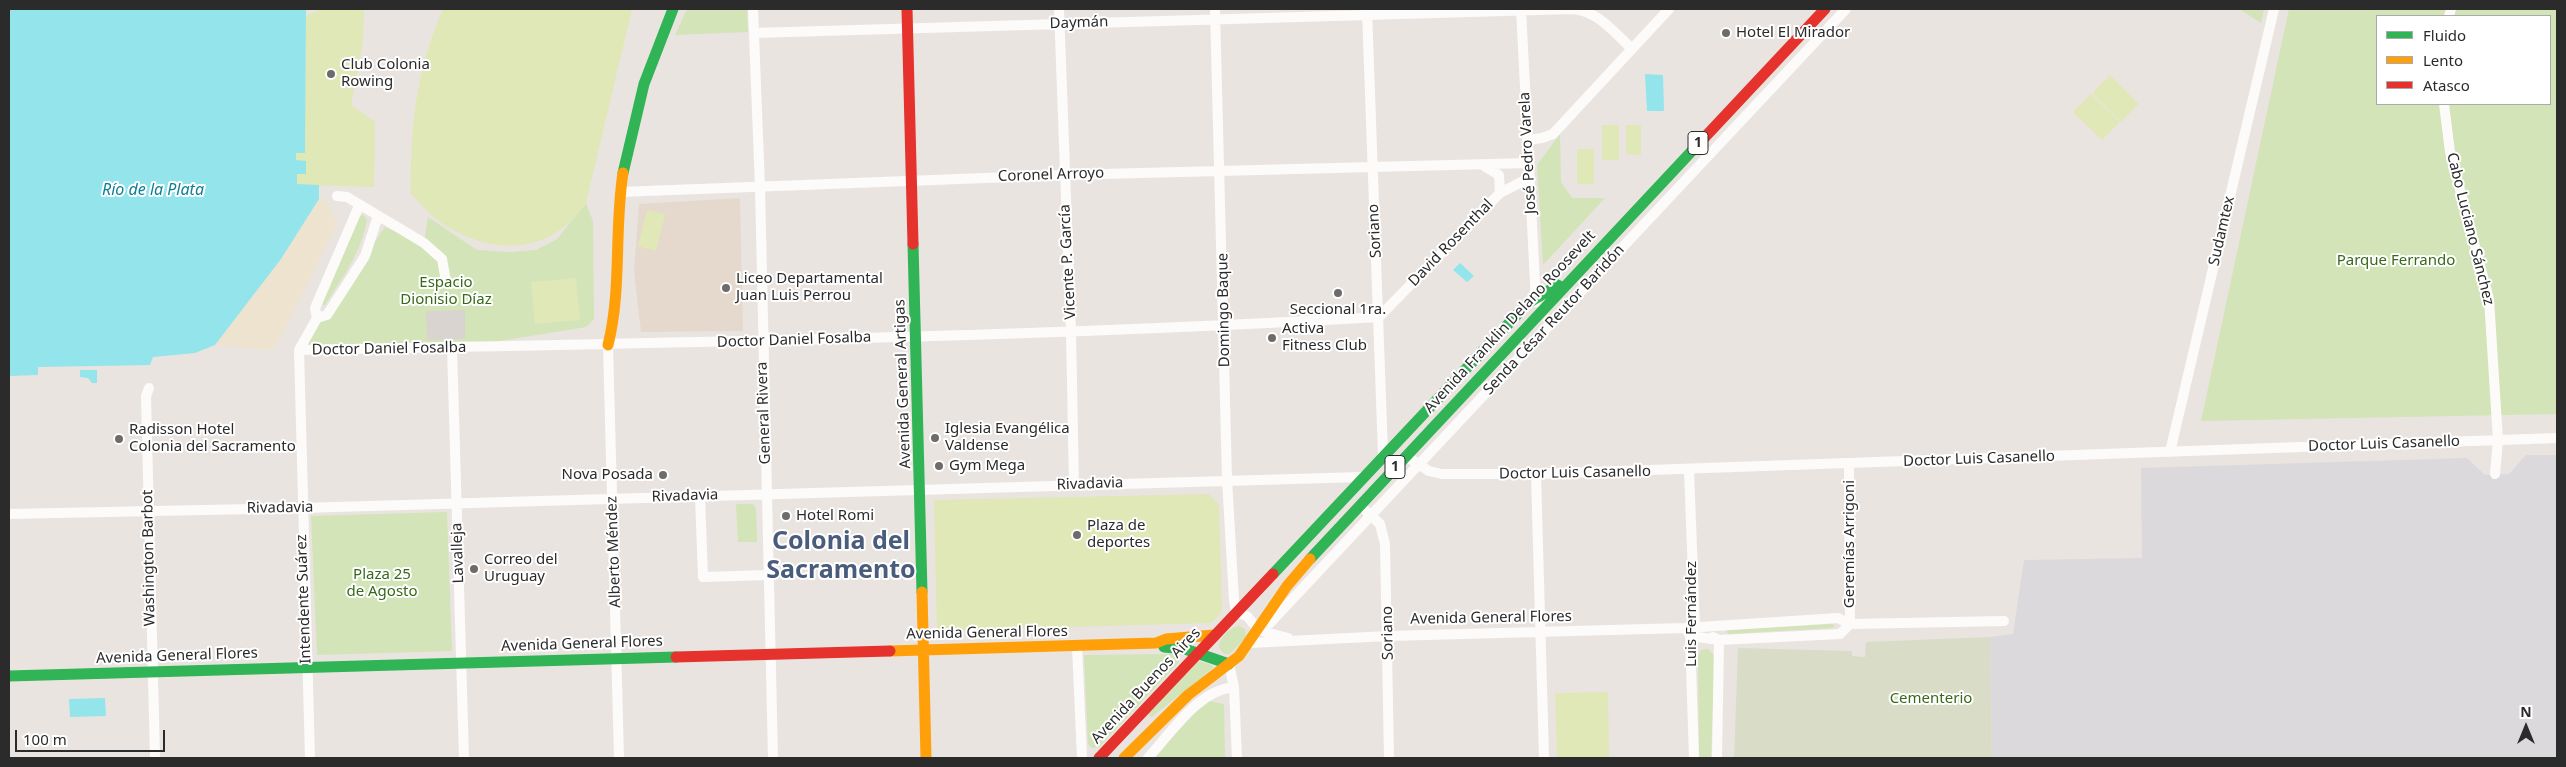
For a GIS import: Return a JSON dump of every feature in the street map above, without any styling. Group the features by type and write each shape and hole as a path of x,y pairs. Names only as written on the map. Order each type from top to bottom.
{"street":[{"path":"608,345 615,323 615,254 620,192 640,97 673,9"},
{"name":"General Rivera","path":"753,9 760,187 762,341 773,758"},
{"name":"Avenida General Artigas","path":"907,9 917,336 926,758"},
{"name":"Vicente P. García","path":"1059,9 1071,332 1074,485"},
{"name":"Daymán","path":"754,33 1060,24 1216,14 1521,9 1587,12 1597,17 1631,48"},
{"name":"José Pedro Varela","path":"1521,9 1530,178 1532,300 1537,314"},
{"path":"1527,140 1553,134 1669,9"},
{"name":"Avenida Franklin Delano Roosevelt","path":"1229,664 1239,656 1260,630 1287,586 1360,505 1537,314 1825,9"},
{"name":"Senda César Reutor Baridón","path":"1260,630 1371,515 1846,9"},
{"name":"Sudamtex","path":"2170,452 2274,9"},
{"name":"Soriano","path":"1367,12 1383,454"},
{"name":"Domingo Baque","path":"1216,14 1227,480 1236,611"},
{"name":"Cabo Luciano Sánchez","path":"2444,105 2450,152 2489,299 2494,344 2498,440 2495,474"},
{"name":"Coronel Arroyo","path":"620,192 1220,170 1483,166 1528,163"},
{"path":"1483,166 1499,176 1500,193"},
{"name":"David Rosenthal","path":"1379,317 1500,193 1530,178"},
{"path":"337,196 347,197 359,206 418,239 435,252 442,259 446,281"},
{"path":"298,350 317,318 315,308 359,206"},
{"path":"317,318 327,315 365,256 378,216"},
{"name":"1","path":"1532,300 1572,278"},
{"name":"Avenida Franklin Delano Roosevelt","path":"1214,635 1398,438 1532,300"},
{"path":"1537,314 1549,325"},
{"name":"Doctor Daniel Fosalba","path":"298,350 608,345 1071,332 1379,317"},
{"name":"Alberto Méndez","path":"608,345 619,758"},
{"name":"Lavalleja","path":"452,347 464,758"},
{"name":"Intendente Suárez","path":"298,350 301,508 310,758"},
{"name":"Washington Barbot","path":"149,388 146,396 155,758"},
{"name":"Doctor Luis Casanello","path":"1398,438 1418,464 1429,471 1442,474 1536,474 2557,438"},
{"name":"Geremías Arrigoni","path":"1849,464 1850,624"},
{"name":"Luis Fernández","path":"1689,470 1690,630 1694,758"},
{"path":"1536,474 1542,632 1544,758"},
{"name":"Rivadavia","path":"9,514 301,508 1362,477"},
{"name":"Soriano","path":"1346,493 1380,524 1384,535 1390,758"},
{"path":"700,496 703,577 768,575"},
{"path":"1236,611 1248,617 1260,630"},
{"name":"Avenida General Flores","path":"1250,643 1388,636 1690,630 1838,618 1850,624 2004,621"},
{"name":"Avenida General Flores","path":"1719,640 1840,634 1850,624"},
{"name":"Avenida General Flores","path":"1260,630 1298,641"},
{"path":"1690,630 1719,640 1717,758"},
{"name":"Avenida General Flores","path":"9,676 1156,644 1166,639 1214,635"},
{"name":"Avenida Buenos Aires","path":"1099,758 1214,635"},
{"name":"Avenida General Flores","path":"1156,644 1162,648 1180,648 1198,652 1229,664"},
{"path":"1077,646 1082,758"},
{"path":"1229,664 1234,688 1237,758"},
{"name":"1","path":"1124,758 1182,700 1229,664"},
{"path":"1148,758 1191,710 1221,688 1234,688"}],"shaded area":[{"path":"740,198 743,331 641,332 634,271 639,204"},
{"path":"465,310 465,339 427,340 426,311"},
{"path":"2526,455 2557,455 2557,758 1992,758 1990,637 2013,634 2024,560 2142,558 2141,468 2467,458 2485,475 2509,474"}],"green space":[{"name":"Club Colonia Rowing","path":"320,9 364,9 363,42 351,105 375,122 374,187 297,185 297,174 306,161 296,161 296,153 305,153 306,16"},
{"path":"443,9 632,9 586,203 573,219 558,232 541,240 523,245 505,246 467,237 437,220 411,194 412,145 416,99 426,54"},
{"path":"687,9 747,9 748,32 675,35"},
{"path":"2239,9 2264,9 2261,23"},
{"name":"Parque Ferrando","path":"2289,9 2557,9 2557,414 2201,421"},
{"path":"2110,75 2139,104 2121,122 2092,93"},
{"path":"2091,94 2120,122 2102,140 2073,112"},
{"path":"1602,125 1619,125 1619,160 1602,160"},
{"path":"1626,125 1641,125 1641,155 1626,154"},
{"path":"1560,134 1561,182 1572,198 1605,198 1543,265 1537,165"},
{"path":"1577,149 1594,149 1594,184 1577,184"},
{"name":"Espacio Dionisio Díaz","path":"586,203 593,221 594,319 586,327 487,343 303,346 385,227 424,243 428,217 477,250 510,252 536,250 557,239"},
{"path":"647,210 665,214 656,251 638,246"},
{"path":"363,215 367,219 356,254 325,305 322,305 359,216"},
{"path":"576,278 580,320 535,324 531,282"},
{"name":"Plaza de deportes","path":"1209,494 1219,504 1222,612 1211,623 937,631 934,500"},
{"path":"736,504 753,504 756,508 757,542 738,542"},
{"name":"Plaza 25 de Agosto","path":"447,512 452,651 317,655 311,516"},
{"path":"1833,624 1835,626 1832,628 1729,634 1726,632 1728,630"},
{"path":"1239,626 1245,629 1246,637 1230,654 1224,654 1219,648 1219,644 1228,631"},
{"name":"Cementerio","path":"1990,637 1992,758 1734,758 1738,648 1852,651 1852,656 1865,657 1866,642"},
{"path":"1708,649 1715,656 1711,758 1699,758 1698,656 1701,650"},
{"path":"1175,654 1179,657 1179,662 1099,747 1092,748 1088,744 1084,655"},
{"path":"1198,661 1212,665 1213,668 1152,717 1147,714"},
{"path":"1608,692 1609,758 1557,758 1555,693"},
{"path":"1209,701 1224,704 1225,758 1153,758 1195,713"}],"sand":[{"path":"319,199 327,200 337,224 283,332 272,350 215,345 281,259"}],"water":[{"name":"Río de la Plata","path":"9,9 306,9 305,153 296,153 296,160 306,161 306,174 297,174 297,184 319,185 319,199 281,259 215,345 195,353 153,357 150,365 38,367 38,375 9,376"},
{"path":"1645,74 1663,75 1664,111 1647,111"},
{"path":"1460,263 1474,276 1467,282 1453,270"},
{"path":"80,370 97,370 97,383 92,383 88,378 80,377"},
{"path":"105,698 106,716 70,717 69,699"}],"traffic: fast":[{"path":"623,173 644,84 673,9"},
{"path":"1310,559 1705,137"},
{"path":"913,244 922,592"},
{"path":"1273,574 1528,303 1558,285"},
{"path":"1164,647 1185,649 1229,664"},
{"path":"9,676 676,657"}],"traffic: slow":[{"path":"608,345 617,281 620,194 623,173"},
{"path":"1124,758 1188,695 1239,656 1287,586 1310,559"},
{"path":"922,592 926,758"},
{"path":"890,651 1156,643 1166,639 1214,635"}],"traffic: jam":[{"path":"907,9 913,244"},
{"path":"1705,137 1825,9"},
{"path":"1099,758 1273,574"},
{"path":"676,657 890,651"}],"place":[{"name":"Hotel El Mirador","path":"1726,33"},
{"name":"Club Colonia Rowing","path":"331,74"},
{"name":"Liceo Departamental Juan Luis Perrou","path":"726,288"},
{"name":"Seccional 1ra.","path":"1338,293"},
{"name":"Activa Fitness Club","path":"1272,338"},
{"name":"Iglesia Evangélica Valdense","path":"935,438"},
{"name":"Radisson Hotel Colonia del Sacramento","path":"119,439"},
{"name":"Gym Mega","path":"939,466"},
{"name":"Nova Posada","path":"663,475"},
{"name":"Hotel Romi","path":"786,516"},
{"name":"Plaza de deportes","path":"1077,535"},
{"name":"Correo del Uruguay","path":"474,569"}],"district":[{"name":"Colonia del Sacramento","path":"841,556"}]}
